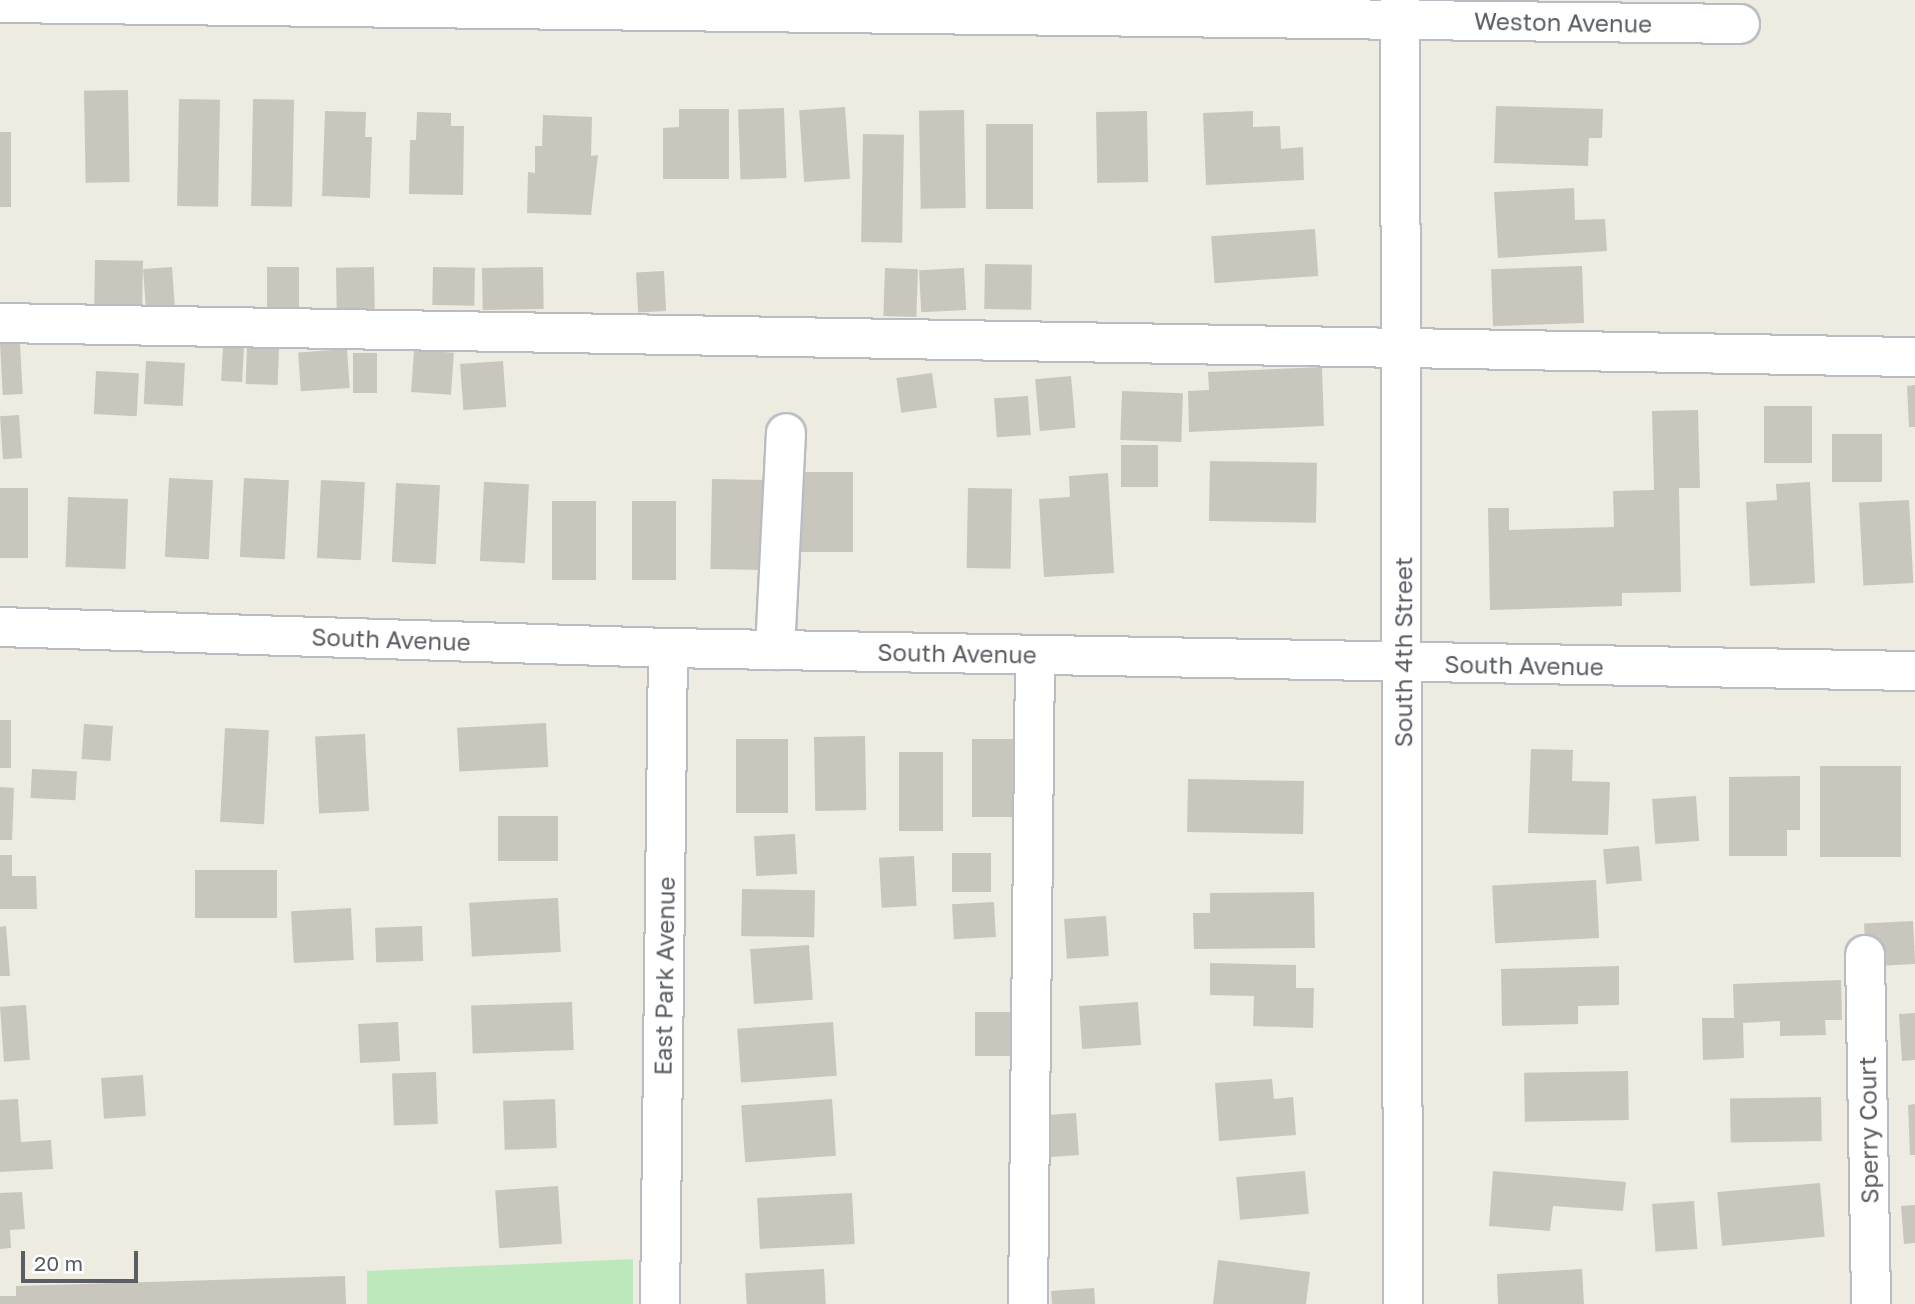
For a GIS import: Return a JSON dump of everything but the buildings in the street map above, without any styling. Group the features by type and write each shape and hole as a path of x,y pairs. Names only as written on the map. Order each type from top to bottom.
{"street":[{"name":"Weston Avenue","path":"0,3 1400,10 1740,24"},
{"name":"South 4th Street","path":"1400,10 1403,1304"},
{"path":"0,323 1915,357"},
{"path":"775,650 786,433"},
{"name":"South Avenue","path":"0,627 668,648 1915,671"},
{"name":"East Park Avenue","path":"660,1304 668,648"},
{"path":"1028,1304 1035,655"},
{"name":"Sperry Court","path":"1865,956 1871,1304"}],"green space":[{"path":"633,1259 633,1304 367,1304 367,1271"}]}
